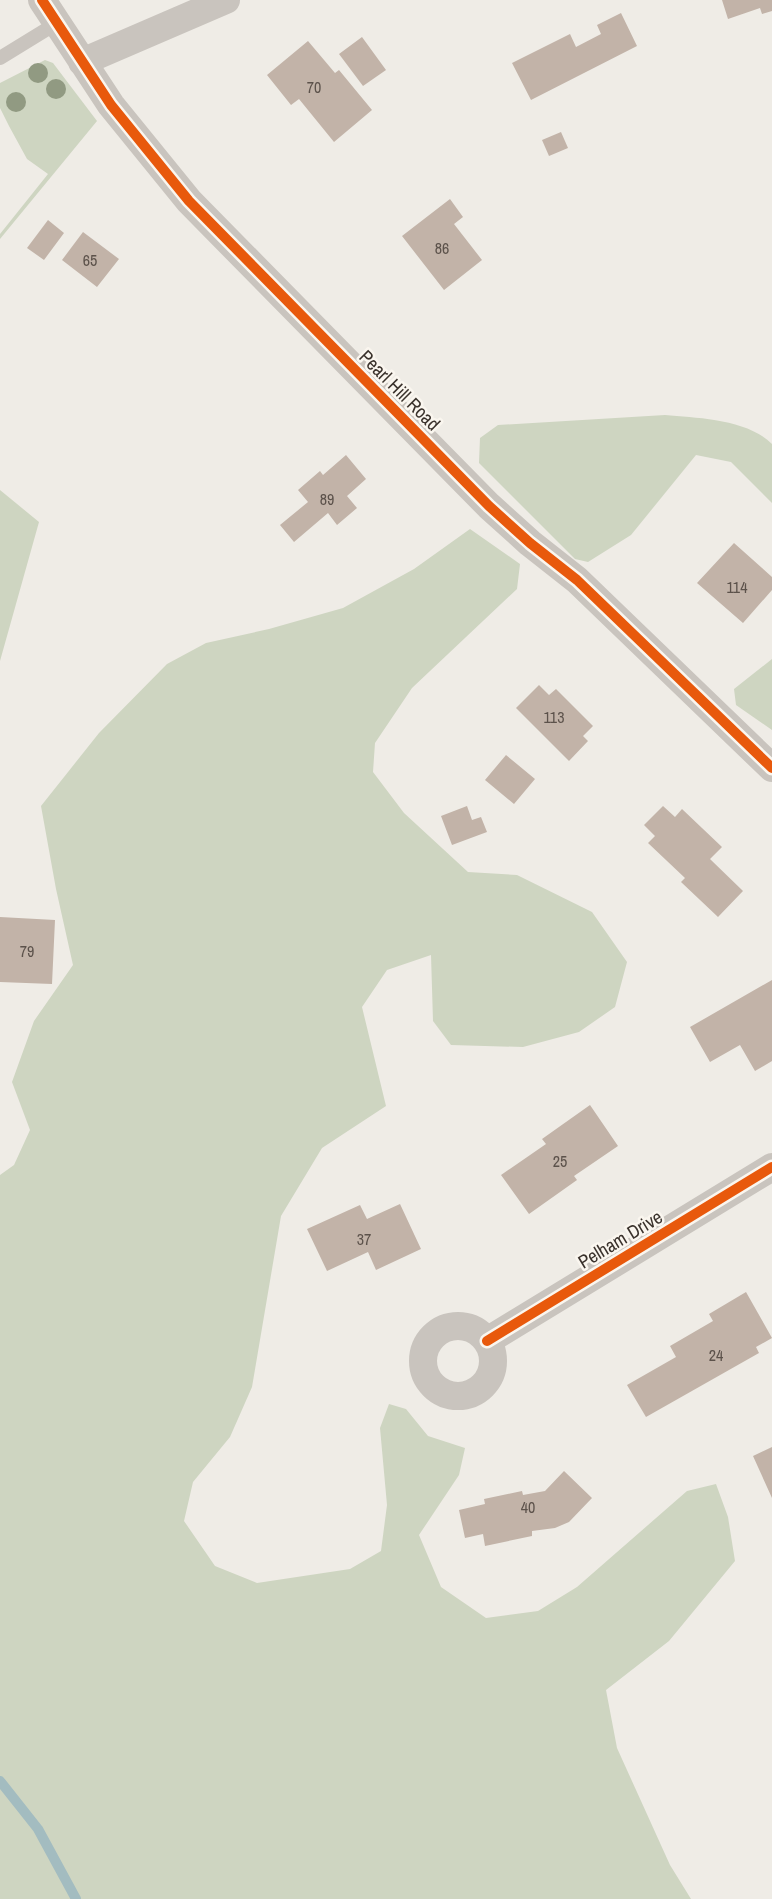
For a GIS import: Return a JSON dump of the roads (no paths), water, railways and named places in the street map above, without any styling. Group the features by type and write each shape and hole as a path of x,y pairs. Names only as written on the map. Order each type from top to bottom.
{"street":[{"path":"82,62 226,0"},
{"name":"Pearl Hill Road","path":"50,12 111,105 161,169 273,288 488,506 577,580 772,768"},
{"name":"Pelham Drive","path":"487,1341 772,1167"}],"lane":[{"path":"0,58 50,12"}],"waterway":[{"path":"0,1781 38,1829 76,1899"}]}
